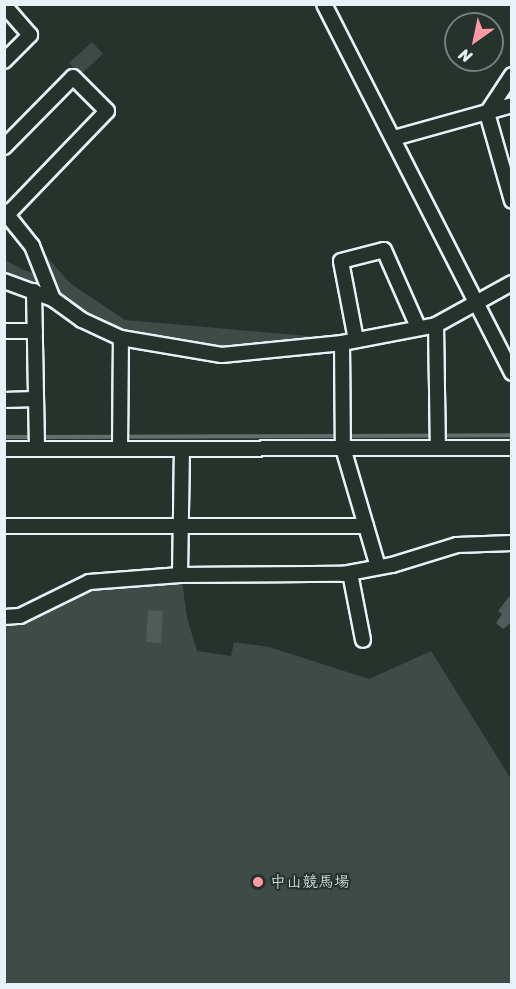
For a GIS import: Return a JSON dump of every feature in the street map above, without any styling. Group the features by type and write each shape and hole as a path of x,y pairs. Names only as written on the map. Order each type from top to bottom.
{"street":[{"path":"324,4 479,303 512,373"},
{"path":"4,61 30,35 6,7"},
{"path":"486,113 512,75"},
{"path":"4,147 73,77 107,111 6,213 32,246 53,299"},
{"path":"394,138 512,105"},
{"path":"486,113 512,201"},
{"path":"378,567 343,448 349,342 341,261 384,250 418,327"},
{"path":"4,281 53,299 82,320 122,338 222,355 349,342 436,325 479,303 512,282"},
{"path":"34,291 37,449"},
{"path":"436,325 438,448"},
{"path":"4,331 34,331"},
{"path":"120,449 122,338"},
{"path":"4,400 36,399"},
{"path":"4,449 512,448"},
{"path":"180,575 183,449"},
{"path":"4,526 366,526"},
{"path":"4,617 20,616 89,582 180,575 350,573 457,544 512,543"},
{"path":"350,573 363,640"}],"shaded area":[{"path":"92,42 103,54 80,75 69,63"},
{"path":"39,248 70,283 125,320 330,338 224,347 192,345 117,330 5,273 4,259 23,270 49,276"},
{"name":"中山競馬場","path":"182,581 187,618 197,651 231,656 234,642 269,647 369,679 431,651 511,779 511,984 5,984 5,625 23,623 91,588"}],"building":[{"path":"512,593 512,622 503,629 496,623 502,614 498,611"},
{"path":"148,610 163,611 161,643 146,642"}],"waterway":[{"path":"347,436 512,435"},
{"path":"41,437 340,436"},
{"path":"4,437 34,437"}],"place":[{"name":"中山競馬場","path":"258,882"}]}
